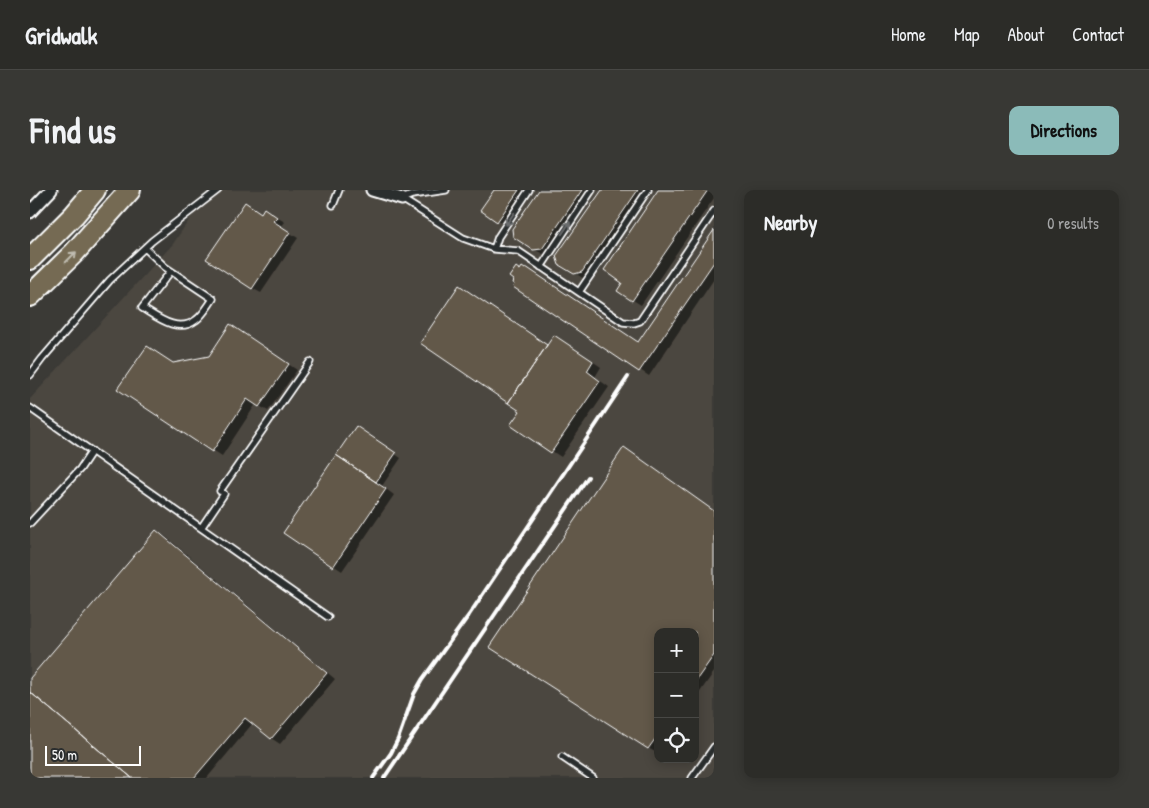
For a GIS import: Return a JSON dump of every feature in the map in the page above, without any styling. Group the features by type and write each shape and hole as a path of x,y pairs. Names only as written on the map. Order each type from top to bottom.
{"highway":[{"path":"30,259 95,190"},
{"path":"30,296 74,253 130,190"}],"street":[{"path":"30,212 51,190"},
{"path":"372,190 402,199"}],"lane":[{"path":"30,375 110,280 152,241 218,190"},
{"path":"333,206 339,190"},
{"path":"402,199 412,195 446,190"},
{"path":"494,249 498,237 529,190"},
{"path":"541,266 592,190"},
{"path":"579,292 648,190"},
{"path":"402,199 464,238 494,249 518,251 623,322 634,323 640,321 714,211"},
{"path":"145,248 171,271 213,299 195,321 184,326 166,322 142,308 171,271"},
{"path":"201,528 222,493 310,362"},
{"path":"30,408 328,617"},
{"path":"30,523 80,469 92,451"},
{"path":"692,778 714,747"},
{"path":"562,757 593,778"}],"shaded area":[{"path":"209,190 714,190 714,778 30,778 30,399 173,244"}],"building":[{"path":"494,190 519,190 497,222 480,210"},
{"path":"539,190 582,190 542,249 533,250 513,237 512,229"},
{"path":"602,190 638,190 582,272 574,274 559,265 556,256"},
{"path":"658,190 708,190 632,301 617,291 622,283 604,270"},
{"path":"245,202 261,213 264,208 277,217 273,221 290,232 252,289 206,259"},
{"path":"714,230 714,262 639,372 513,287 513,280 509,277 516,267 520,270 522,267 525,269 526,267 638,342"},
{"path":"459,285 547,345 508,403 420,343"},
{"path":"230,324 289,364 259,407 247,399 212,452 117,389 147,346 173,363 209,356"},
{"path":"554,335 593,361 587,371 600,381 551,453 510,425 520,411 508,403"},
{"path":"356,426 396,453 376,482 336,455"},
{"path":"624,447 714,511 714,655 699,676 699,628 654,628 654,741 648,749 489,647"},
{"path":"336,455 386,489 333,567 283,533"},
{"path":"156,530 327,673 271,739 245,718 194,778 132,778 30,692 30,678"},
{"path":"30,692 132,778 30,778"}],"railway":[{"path":"373,778 391,753 414,694 422,680 469,615 628,377"},
{"path":"384,778 588,477"}]}
